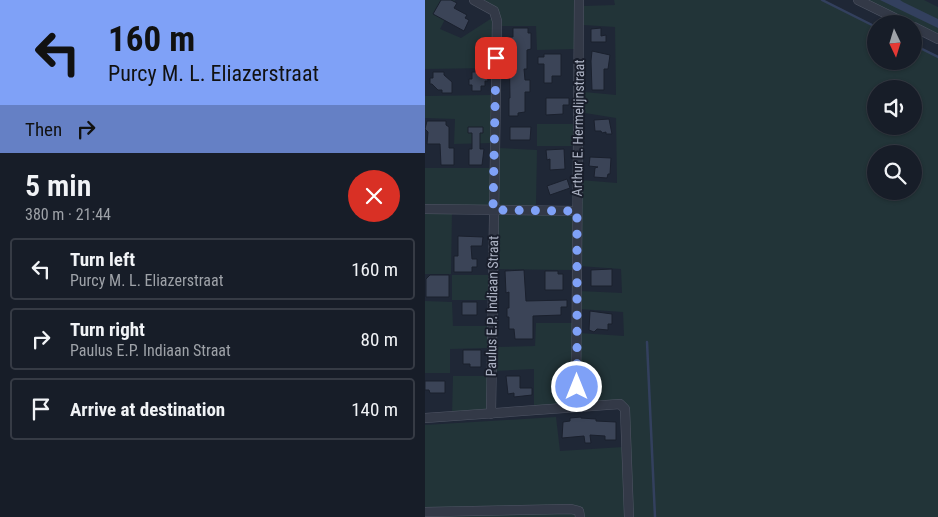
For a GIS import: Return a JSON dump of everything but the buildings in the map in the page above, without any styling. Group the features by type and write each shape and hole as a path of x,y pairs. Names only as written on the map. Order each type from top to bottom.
{"street":[{"name":"Paulus E.P. Indiaan Straat","path":"474,0 494,11 497,21 491,414"},
{"name":"Arthur E. Hermelijnstraat","path":"576,407 579,0"},
{"path":"859,0 889,15"},
{"path":"923,32 938,39"},
{"path":"425,209 577,211"},
{"path":"425,418 620,404 625,409 629,517"},
{"path":"425,512 571,509 579,514"}],"shaded area":[{"path":"425,0 455,0 440,29 461,38 492,18 494,23 491,68 425,69"},
{"path":"480,0 577,0 576,49 537,50 536,26 500,26 498,12"},
{"path":"614,0 822,0 867,22 867,70 923,70 923,50 938,57 938,517 633,517 628,405 578,402 579,333 624,336 623,312 579,309 579,291 622,293 621,269 579,266 580,180 617,183 616,118 585,113 584,92 616,95 615,27 583,25 583,6 615,5"},
{"path":"862,0 924,0 938,7 938,38 923,30 923,15 892,15"},
{"path":"492,95 491,143 454,144 455,119 425,118 425,96"},
{"path":"537,124 574,124 574,146 537,146"},
{"path":"498,148 537,150 536,204 534,207 500,206 498,202"},
{"path":"425,168 491,168 491,203 488,206 425,206"},
{"path":"425,211 452,211 451,274 425,274"},
{"path":"499,214 568,214 573,216 575,220 573,270 496,269 496,221"},
{"path":"452,275 489,275 489,300 452,300"},
{"path":"425,301 452,302 453,326 489,326 489,348 450,349 450,373 425,373"},
{"path":"536,323 574,323 573,399 566,405 534,408 534,369 495,371 495,347 535,346"},
{"path":"453,376 488,376 488,408 485,411 452,415"},
{"path":"556,417 560,451 623,447 625,517 584,517 582,510 425,509 425,425"},
{"path":"576,513 576,517 425,517 425,514"}],"water":[{"path":"880,0 900,0 938,19 938,28 923,21 923,15 911,15"}],"waterway":[{"path":"822,0 867,22"},
{"path":"923,50 938,57"},
{"path":"647,342 655,517"}],"route":[{"path":"496,58 493,210 577,211 577,387"}]}
